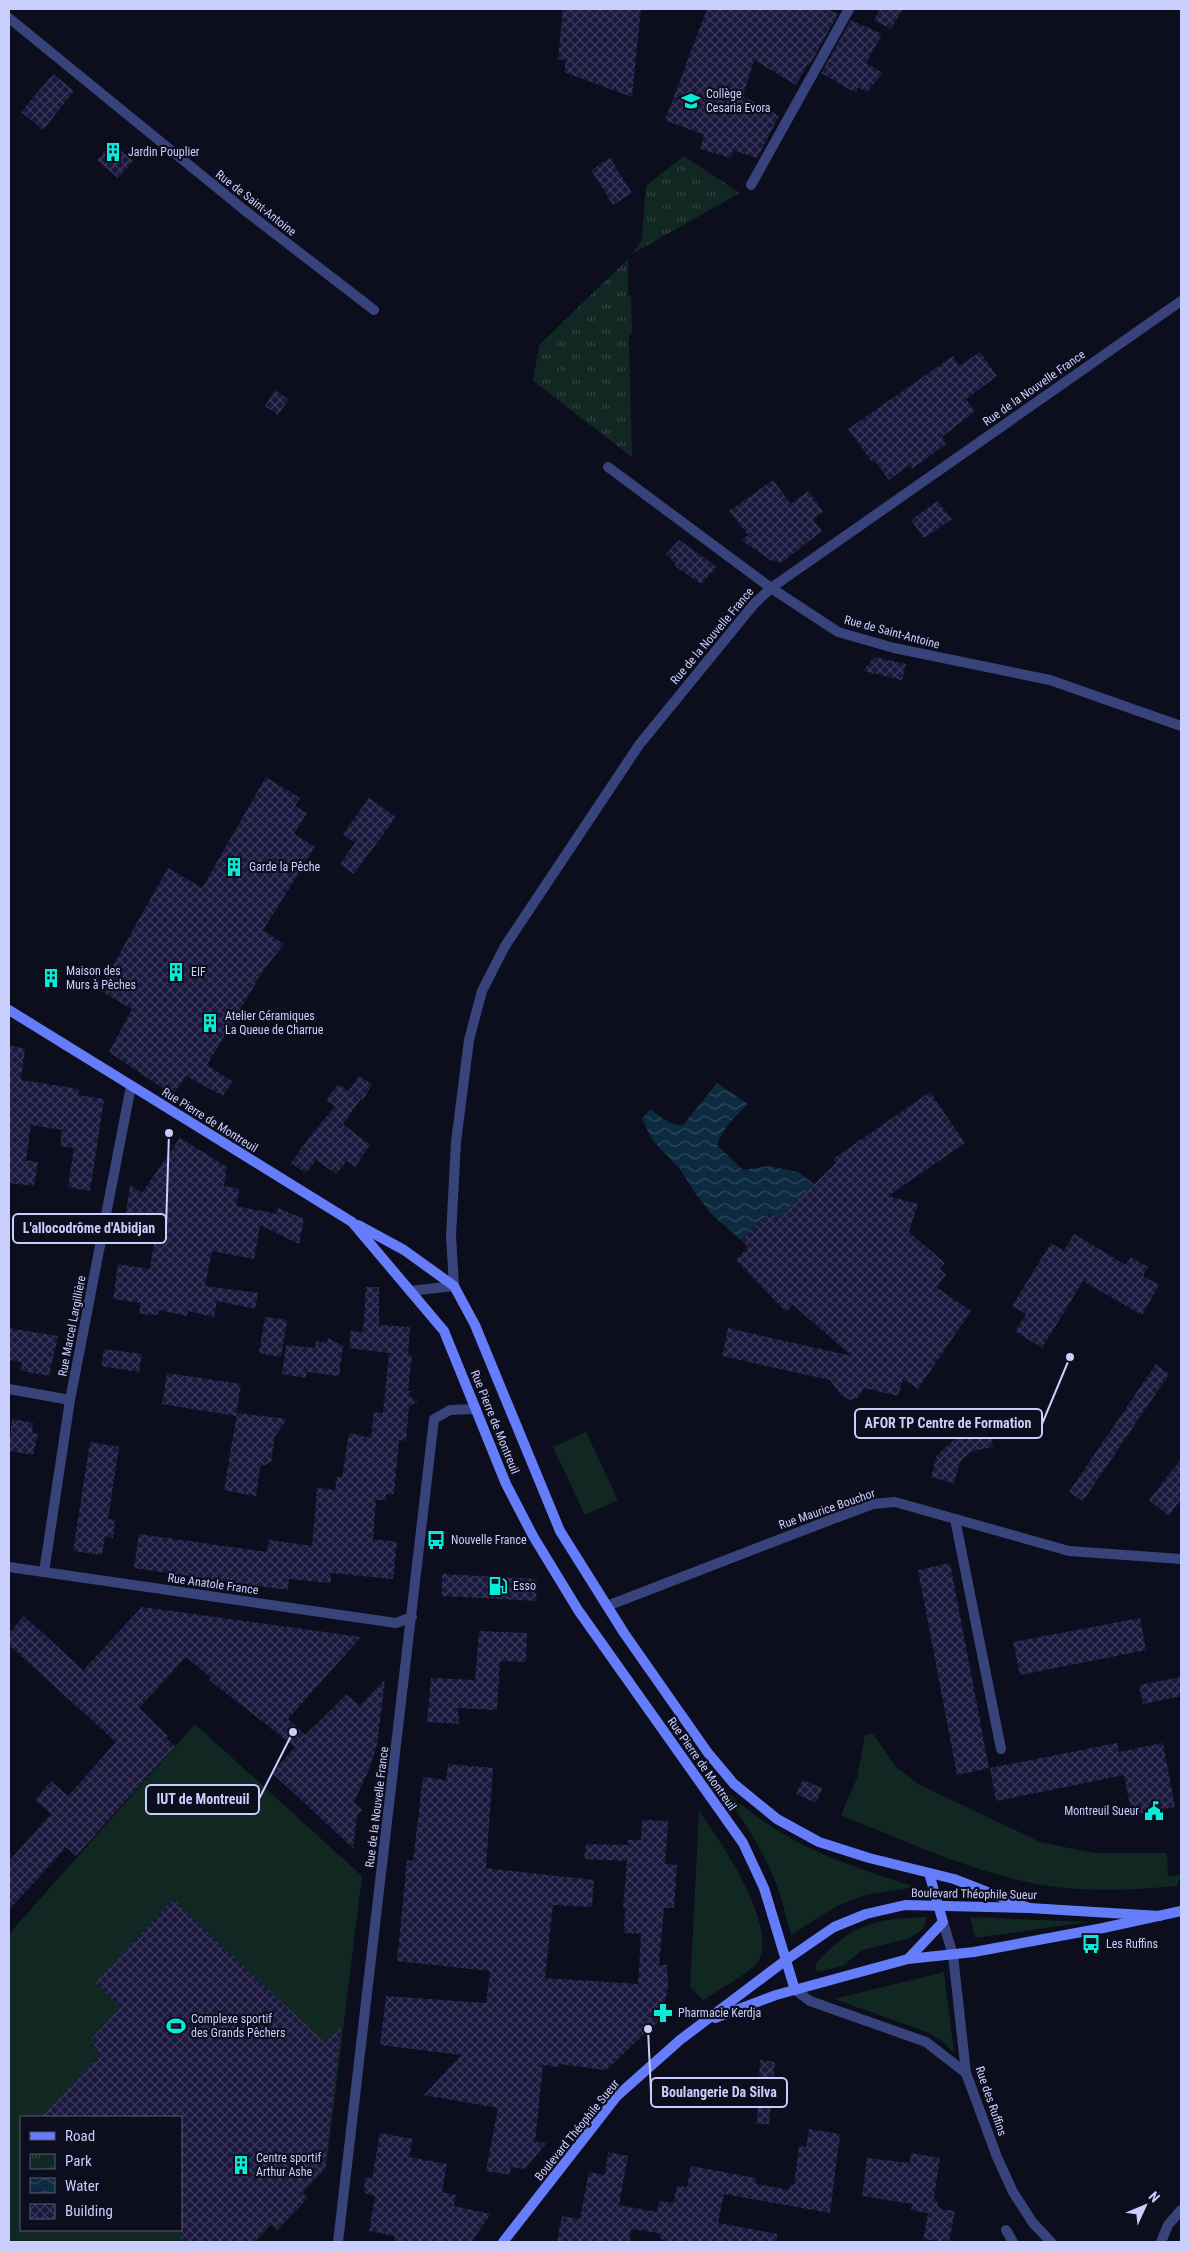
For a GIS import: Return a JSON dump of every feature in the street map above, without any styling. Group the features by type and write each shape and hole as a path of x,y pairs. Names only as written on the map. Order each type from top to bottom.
{"main road":[{"name":"Rue Pierre de Montreuil","path":"9,1010 352,1222 444,1331 506,1484 533,1536 578,1610 743,1844 764,1888 795,1990"},
{"path":"352,1222 404,1250 454,1286"},
{"name":"Rue Pierre de Montreuil","path":"454,1286 475,1325 560,1531 607,1606 708,1753 734,1784 766,1811 819,1842 869,1858 954,1879 1029,1908"},
{"path":"908,1959 943,1922 929,1873"},
{"name":"Boulevard Théophile Sueur","path":"503,2242 617,2096 648,2067 702,2023 786,1960 834,1927 866,1914 905,1905 1029,1908 1160,1916"},
{"name":"Boulevard Théophile Sueur","path":"702,2023 762,2000 908,1959 953,1955 1181,1912"}],"street":[{"path":"751,184 849,9"},
{"name":"Rue de Saint-Antoine","path":"9,18 243,209 374,310"},
{"name":"Rue de la Nouvelle France","path":"454,1286 452,1236 456,1142 469,1040 482,991 506,946 638,744 754,604 770,588 797,567 1181,301"},
{"name":"Rue de Saint-Antoine","path":"608,467 770,588 838,632 894,648 1050,680 1181,726"},
{"name":"Rue Marcel Largillière","path":"44,1572 70,1400 131,1086"},
{"path":"410,1291 454,1286"},
{"path":"9,1389 70,1400"},
{"name":"Rue de la Nouvelle France","path":"338,2242 434,1419 450,1410 476,1409"},
{"name":"Rue Maurice Bouchor","path":"607,1606 873,1504 895,1502 1069,1551 1181,1559"},
{"path":"955,1519 1001,1749"},
{"name":"Rue Anatole France","path":"9,1567 396,1623 412,1617"},
{"name":"Rue des Ruffins","path":"943,1922 953,1955 966,2073 997,2157 1013,2192 1033,2223 1051,2242"},
{"path":"795,1990 810,2001 926,2042 966,2073"},
{"path":"1161,2242 1168,2225 1181,2210"},
{"path":"1006,2230 1013,2242"}],"green space":[{"path":"684,156 740,193 632,254 642,240 646,186"},
{"path":"628,259 628,296 631,295 632,333 629,336 632,457 533,381 539,345"},
{"path":"586,1432 618,1500 585,1515 553,1447"},
{"name":"Complexe sportif des Grands Pêchers","path":"195,1724 362,1876 326,2168 303,2192 308,2198 277,2231 271,2225 255,2242 9,2242 9,1934"},
{"path":"873,1734 896,1767 918,1784 1040,1842 1094,1853 1167,1853 1168,1876 1181,1875 1177,1886 1090,1890 1048,1886 1018,1880 927,1850 841,1815 857,1778 865,1735"},
{"path":"717,1783 740,1804 763,1821 809,1848 859,1868 915,1887 865,1895 837,1906 791,1935 774,1877 758,1846"},
{"path":"699,1811 745,1885 755,1908 761,1929 762,1948 754,1967 703,2000 690,1987"},
{"path":"927,1917 923,1929 908,1939 862,1950 843,1966 817,1972 815,1965 828,1951 841,1940 865,1926 892,1919"},
{"path":"970,1917 1088,1922 975,1938"},
{"path":"944,1972 954,2053 943,2042 929,2033 834,1999"}],"water":[{"path":"717,1083 748,1104 726,1128 717,1145 743,1170 769,1166 798,1172 814,1184 778,1219 771,1212 741,1240 711,1214 680,1169 653,1141 642,1119 650,1109 669,1122 683,1125"}],"building":[{"path":"563,9 641,9 632,97 564,72 566,60 558,59"},
{"name":"Collège Cesaria Evora","path":"707,9 827,9 838,14 809,66 807,65 796,85 754,60 743,96 779,116 757,158 733,150 731,158 700,149 704,135 665,120"},
{"path":"880,9 903,9 891,29 874,20"},
{"path":"851,20 882,34 866,63 883,73 867,92 858,87 856,93 821,73"},
{"path":"53,74 74,91 43,130 21,112"},
{"name":"Jardin Pouplier","path":"112,143 133,161 118,178 97,160"},
{"path":"610,158 632,193 613,205 591,170"},
{"path":"980,352 997,376 966,399 975,411 942,437 946,444 912,469 909,465 889,480 874,460 872,462 848,429 953,356 959,366"},
{"path":"275,390 289,399 278,415 265,406"},
{"path":"773,480 791,504 808,491 823,512 813,519 822,531 782,562 772,561 741,540 748,535 729,511"},
{"path":"937,501 952,519 924,538 911,520"},
{"path":"679,540 717,567 701,584 675,566 676,564 666,554"},
{"path":"874,657 906,664 902,680 863,671"},
{"path":"266,777 300,798 295,806 307,813 294,834 315,847 263,930 284,944 263,971 207,1065 233,1082 223,1096 186,1076 173,1095 109,1052 132,1009 99,990 168,868 202,888"},
{"path":"369,798 396,817 354,874 340,864 355,843 343,834"},
{"path":"9,1045 25,1049 21,1080 79,1089 78,1095 104,1099 90,1191 68,1187 74,1148 60,1146 62,1130 31,1125 26,1160 38,1162 34,1186 9,1183"},
{"path":"359,1076 372,1084 363,1100 349,1090"},
{"path":"338,1084 361,1099 343,1124 370,1145 355,1167 347,1161 336,1174 316,1160 306,1173 291,1163 335,1106 326,1100"},
{"path":"930,1092 965,1143 888,1196 918,1204 909,1232 945,1263 940,1269 946,1275 936,1287 971,1311 918,1389 903,1379 898,1396 864,1388 857,1398 850,1400 841,1395 830,1380 722,1356 728,1328 852,1356 793,1305 786,1312 736,1260 748,1247 741,1240 771,1212 778,1219 836,1163 833,1159"},
{"path":"180,1138 227,1167 224,1186 239,1189 236,1206 277,1214 278,1208 304,1219 299,1244 260,1225 254,1259 212,1251 205,1286 258,1293 255,1309 217,1301 214,1317 188,1311 187,1316 159,1310 158,1315 139,1314 141,1303 113,1299 118,1264 150,1269 155,1236 126,1215 130,1185 142,1193"},
{"path":"1074,1234 1126,1265 1131,1257 1148,1267 1143,1276 1159,1285 1142,1315 1083,1281 1042,1348 1015,1331 1026,1314 1012,1306 1051,1243 1064,1251"},
{"path":"366,1287 379,1287 379,1325 410,1327 408,1355 412,1355 408,1391 410,1391 409,1396 418,1402 409,1406 406,1441 399,1440 394,1494 386,1494 386,1500 376,1500 373,1539 397,1542 393,1579 331,1573 331,1583 289,1579 288,1590 134,1568 139,1534 267,1552 269,1540 312,1546 317,1488 335,1490 337,1477 342,1477 349,1433 371,1438 374,1412 383,1413 389,1353 349,1348 351,1331 363,1332"},
{"path":"265,1317 287,1320 281,1357 259,1353"},
{"path":"9,1328 58,1336 49,1376 21,1371 22,1362 9,1360"},
{"path":"328,1338 343,1346 339,1376 307,1372 306,1378 282,1374 286,1345 315,1348 316,1341 327,1343"},
{"path":"104,1349 142,1354 139,1372 101,1366"},
{"path":"1156,1364 1169,1374 1083,1501 1069,1492"},
{"path":"167,1373 241,1384 236,1416 162,1404"},
{"path":"237,1413 287,1419 275,1436 271,1462 260,1467 256,1496 224,1490"},
{"path":"12,1419 33,1423 32,1433 38,1434 33,1455 9,1451"},
{"path":"987,1423 993,1447 972,1451 960,1462 954,1483 931,1477 937,1455 958,1436 952,1431"},
{"path":"90,1442 119,1447 108,1519 115,1520 113,1538 105,1536 102,1555 73,1551"},
{"path":"1181,1459 1181,1499 1169,1516 1149,1500"},
{"path":"950,1563 989,1768 957,1775 918,1570"},
{"path":"442,1574 537,1579 536,1601 442,1596"},
{"path":"142,1607 361,1637 288,1719 305,1735 347,1694 360,1706 385,1679 377,1745 354,1802 362,1810 357,1815 353,1848 272,1773 295,1747 209,1680 211,1678 186,1657 139,1708 168,1736 166,1738 175,1746 76,1856 66,1847 9,1910 9,1861 51,1814 35,1800 51,1781 68,1796 116,1742 9,1645 9,1633 24,1616 83,1670"},
{"path":"1140,1618 1146,1650 1020,1675 1013,1642"},
{"path":"479,1631 527,1633 526,1662 500,1661 497,1710 458,1708 459,1724 427,1722 431,1678 475,1680"},
{"path":"1181,1677 1181,1696 1143,1704 1139,1685"},
{"path":"1117,1743 1119,1752 1163,1743 1175,1807 1132,1815 1124,1775 996,1801 990,1768"},
{"path":"448,1764 493,1768 486,1868 594,1880 592,1907 553,1905 545,1978 638,1984 641,1934 624,1933 625,1908 623,1908 627,1861 584,1859 586,1844 628,1845 628,1840 641,1840 642,1820 668,1821 665,1864 677,1865 674,1908 664,1908 659,1965 667,1965 668,1986 662,2018 606,2070 559,2064 558,2067 543,2065 535,2142 546,2143 525,2169 511,2167 510,2175 486,2171 498,2108 424,2095 461,2055 380,2045 386,1996 486,2003 490,1971 397,1961 407,1860 413,1861 423,1777 446,1780"},
{"path":"803,1780 822,1788 816,1803 796,1794"},
{"path":"173,1899 325,2043 341,2026 325,2168 301,2192 307,2198 278,2229 271,2223 253,2242 181,2242 182,2116 42,2116 100,2055 91,2039 121,2007 95,1983"},
{"path":"760,2060 775,2062 769,2124 757,2124"},
{"path":"809,2129 840,2134 830,2213 724,2194 718,2223 777,2234 777,2242 668,2242 661,2239 658,2233 631,2229 630,2242 557,2241 562,2216 580,2219 589,2172 605,2175 608,2152 628,2156 619,2205 657,2212 659,2201 673,2203 677,2186 687,2187 691,2166 756,2178 756,2184 789,2190 790,2184 794,2185 799,2146 806,2147"},
{"path":"380,2133 413,2139 409,2157 447,2164 442,2192 456,2195 454,2206 491,2214 471,2242 393,2242 395,2236 369,2231 375,2196 364,2193 365,2177 372,2179"},
{"path":"911,2153 940,2158 934,2197 941,2209 955,2211 949,2242 923,2239 928,2213 911,2210 912,2204 862,2196 867,2158 910,2163"}],"place":[{"name":"Collège Cesaria Evora","path":"691,101"},
{"name":"Jardin Pouplier","path":"113,152"},
{"name":"Garde la Pêche","path":"234,867"},
{"name":"EIF","path":"176,972"},
{"name":"Maison des Murs à Pêches","path":"51,978"},
{"name":"Atelier Céramiques La Queue de Charrue","path":"210,1023"},
{"name":"L'allocodrôme d'Abidjan","path":"169,1133"},
{"name":"AFOR TP Centre de Formation","path":"1070,1357"},
{"name":"Nouvelle France","path":"436,1540"},
{"name":"Esso","path":"498,1586"},
{"name":"IUT de Montreuil","path":"293,1732"},
{"name":"Montreuil Sueur","path":"1154,1811"},
{"name":"Les Ruffins","path":"1091,1944"},
{"name":"Pharmacie Kerdja","path":"663,2013"},
{"name":"Complexe sportif des Grands Pêchers","path":"176,2026"},
{"name":"Boulangerie Da Silva","path":"648,2029"},
{"name":"Centre sportif Arthur Ashe","path":"241,2165"}]}
